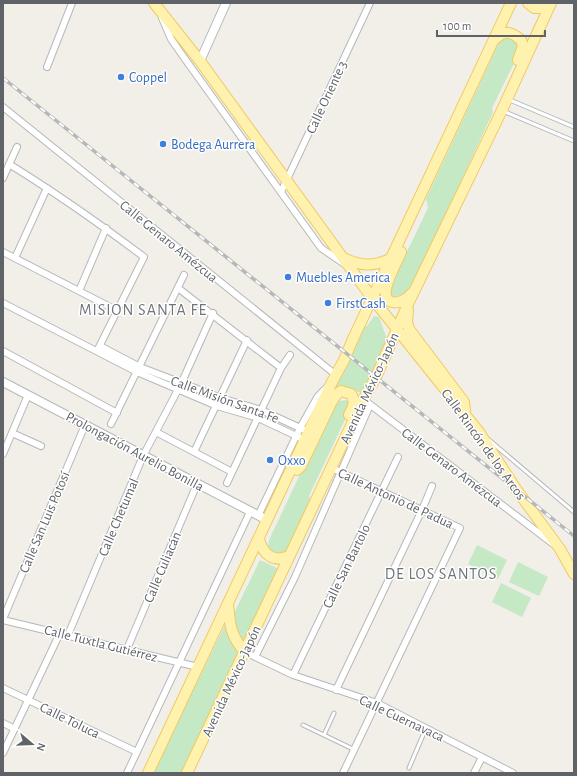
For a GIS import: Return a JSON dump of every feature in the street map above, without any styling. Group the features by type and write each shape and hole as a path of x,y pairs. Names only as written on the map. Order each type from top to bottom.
{"main road":[{"path":"148,773 285,484 303,434 344,360 511,3"},
{"path":"528,3 534,8 542,8 550,3"},
{"name":"Avenida México-Japón","path":"188,773 316,500 367,403 376,376 396,328 502,110 550,3"},
{"name":"Calle Rincón de los Arcos","path":"156,6 200,61 372,298 478,432 516,489 560,549 574,574"},
{"path":"494,40 504,33 508,33 521,40 523,46 507,98"},
{"path":"415,289 411,295 403,301 394,303 389,301 386,296 386,288 413,221 418,199"},
{"path":"343,258 354,263 366,265 378,264 390,259"},
{"path":"408,304 407,322 410,329 464,402 465,416"},
{"path":"285,484 301,466 336,395 341,391 351,394 354,398 354,404 322,477 316,500"},
{"path":"258,540 265,553 277,559 283,559 289,556"},
{"path":"228,604 233,636 245,652"}],"street":[{"path":"47,67 72,3"},
{"path":"200,61 226,3"},
{"name":"Calle Oriente 3","path":"281,192 370,3"},
{"path":"156,6 171,39 321,248 350,268"},
{"name":"Calle Genaro Amézcua","path":"3,107 334,378"},
{"path":"3,178 17,147"},
{"path":"9,164 106,228 144,257 98,348"},
{"path":"15,258 47,188"},
{"path":"79,292 106,228"},
{"path":"3,252 116,310"},
{"path":"111,424 139,370 184,275"},
{"path":"178,288 213,313 282,368"},
{"name":"Calle Misión Santa Fe","path":"3,303 98,348 139,370 179,387 217,406 258,418 303,434"},
{"name":"Calle Chetumal","path":"68,635 143,456 179,387 213,313"},
{"path":"194,452 247,340"},
{"path":"3,351 117,412"},
{"path":"227,484 261,410 290,355"},
{"name":"Prolongación Aurelio Bonilla","path":"3,382 267,520"},
{"name":"Calle Misión Santa Fe","path":"179,387 261,410 303,434"},
{"path":"3,454 28,395"},
{"path":"255,657 295,576 341,473 367,403"},
{"name":"Calle Genaro Amézcua","path":"367,403 560,549"},
{"name":"Calle San Luis Potosí","path":"3,620 85,425"},
{"path":"156,432 232,472"},
{"path":"12,433 41,446"},
{"path":"127,773 179,662 254,514 303,434"},
{"name":"Calle San Bartolo","path":"293,675 398,457"},
{"name":"Calle Antonio de Padua","path":"332,468 460,528 377,703"},
{"name":"Calle Culiacán","path":"127,649 197,484"},
{"path":"336,690 432,486"},
{"name":"Calle Tuxtla Gutiérrez","path":"3,620 198,667"},
{"path":"3,753 60,633"},
{"name":"Calle Cuernavaca","path":"245,652 293,675 377,703 513,773"},
{"name":"Calle Toluca","path":"3,688 137,752"},
{"path":"343,773 377,703"},
{"path":"3,723 14,729"},
{"path":"474,773 482,757"}],"lane":[{"path":"204,87 214,81"},
{"path":"507,98 574,127"},
{"path":"502,110 574,141"},
{"path":"478,432 574,512"},
{"path":"324,735 334,713"},
{"path":"303,725 355,750"},
{"path":"409,768 426,728"}],"green space":[{"path":"506,37 512,37 518,43 519,53 492,108 493,112 411,290 395,298 390,296 389,289 428,208 426,199 499,43"},
{"path":"374,316 379,317 387,339 362,393 354,391 333,392 363,328 368,325"},
{"path":"350,400 350,409 309,496 311,501 287,552 272,552 268,548 269,540 329,413 338,401"},
{"path":"477,545 507,560 498,579 468,564"},
{"path":"260,560 279,569 244,644 236,629 235,611"},
{"path":"518,562 548,577 539,596 509,582"},
{"path":"501,583 531,598 522,617 492,602"},
{"path":"226,623 230,638 239,653 183,773 153,773"}],"railway":[{"path":"3,78 574,536"}],"place":[{"name":"Coppel","path":"121,77"},
{"name":"Bodega Aurrera","path":"163,144"},
{"name":"Muebles America","path":"288,277"},
{"name":"FirstCash","path":"328,303"},
{"name":"Oxxo","path":"270,460"}],"district":[{"name":"MISION SANTA FE","path":"143,309"},
{"name":"DE LOS SANTOS","path":"441,573"}]}
